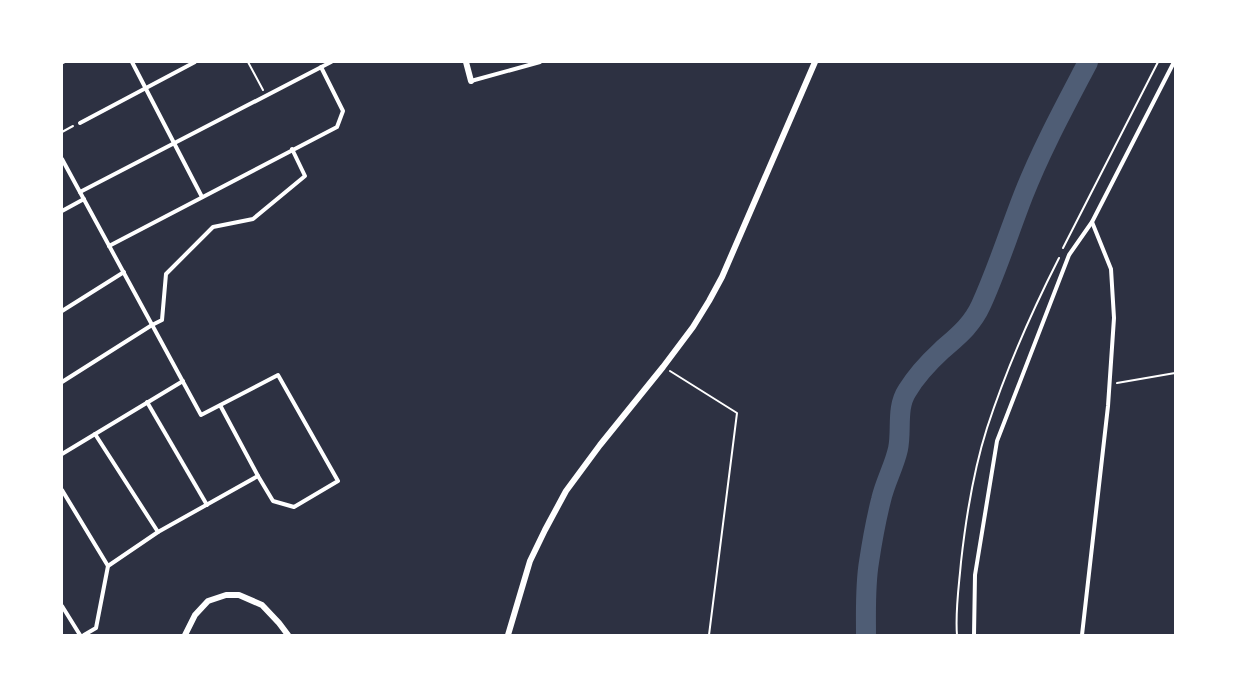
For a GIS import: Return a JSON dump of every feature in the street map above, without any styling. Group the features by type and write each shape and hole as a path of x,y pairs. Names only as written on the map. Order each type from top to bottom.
{"street":[{"path":"132,62 202,197"},
{"path":"80,122 195,62"},
{"path":"80,192 331,62"},
{"path":"466,62 471,81 540,62"},
{"path":"508,635 530,561 566,491 600,445 693,327 722,277 815,62"},
{"path":"974,635 975,575 997,441 1069,255 1092,222 1174,62"},
{"path":"109,246 337,127 343,111 320,68"},
{"path":"62,382 162,320 166,274 213,227 253,219 305,176 292,150"},
{"path":"62,159 201,414 278,375 338,481 294,507 273,501 220,405"},
{"path":"62,211 84,199"},
{"path":"1082,635 1109,385 1114,318 1111,269 1092,222"},
{"path":"62,310 124,272"},
{"path":"62,454 183,381"},
{"path":"147,402 207,505"},
{"path":"95,434 158,532"},
{"path":"108,566 158,532 258,476"},
{"path":"62,490 108,566 96,628 84,635"},
{"path":"186,635 195,614 208,601 226,595 239,595 262,605 288,635"},
{"path":"62,606 80,635"}],"path":[{"path":"248,62 266,96"},
{"path":"62,132 80,122"},
{"path":"663,367 737,413 709,635"},
{"path":"1109,385 1175,373"}],"waterway":[{"path":"866,635 866,589 870,554 883,493 898,449 900,412 904,398 907,391 923,369 964,330 981,305 1023,196 1054,128 1088,62"}]}
